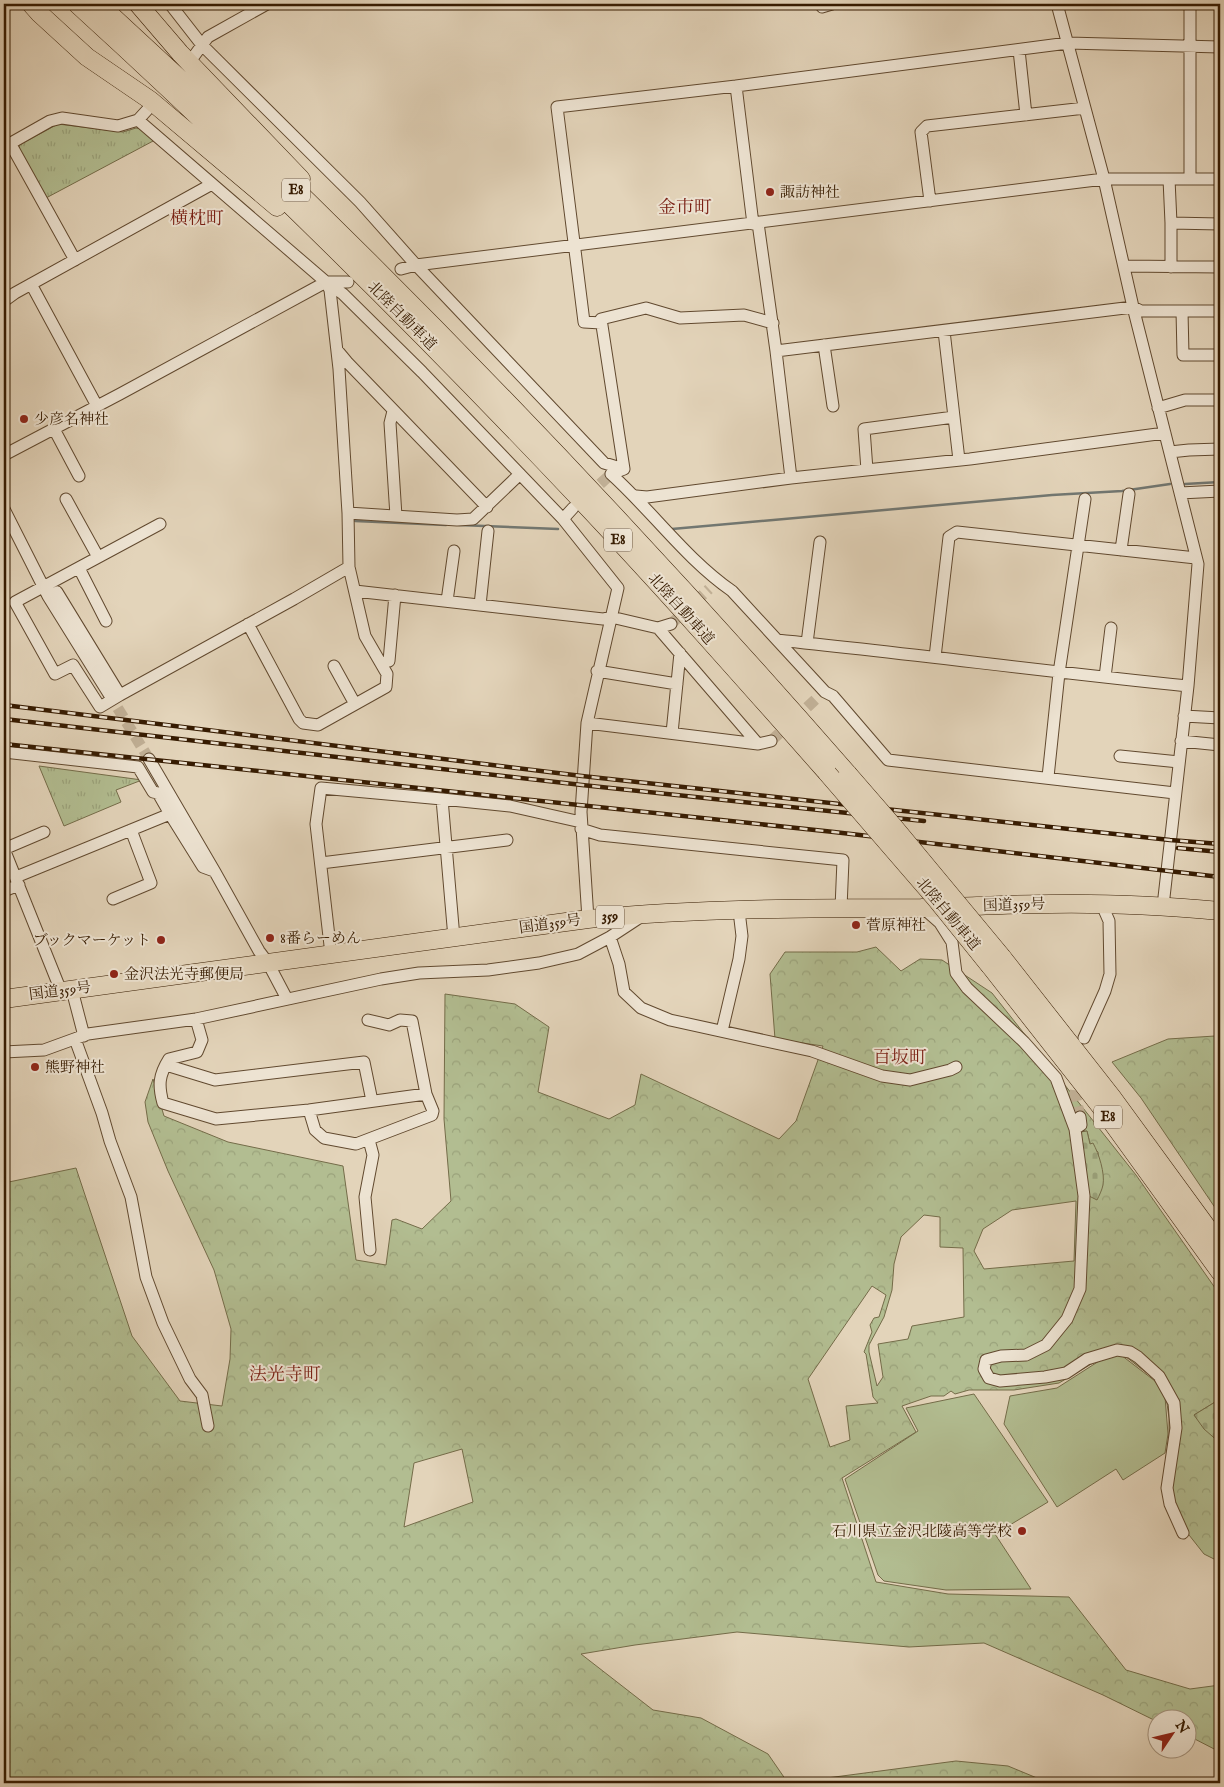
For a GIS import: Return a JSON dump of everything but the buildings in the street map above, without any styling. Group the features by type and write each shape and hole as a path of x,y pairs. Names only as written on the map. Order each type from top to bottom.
{"highway":[{"path":"31,4 87,57 150,100 400,314"},
{"name":"北陸自動車道","path":"77,4 222,139 400,314 575,494 667,594 996,962 1112,1097 1220,1245"},
{"name":"北陸自動車道","path":"99,4 251,145 488,381 679,584 848,774 894,827 996,962 1220,1272"},
{"path":"138,4 180,53 274,150 488,381"},
{"name":"国道359号","path":"4,998 67,991 588,919 646,914 739,910 923,908 1051,904 1163,906 1220,911"}],"street":[{"path":"170,4 202,45 360,202 416,265 604,463 624,469"},
{"path":"194,56 208,37 267,4"},
{"path":"821,4 822,6 832,4"},
{"path":"1057,4 1104,179 1133,307 1198,564 1188,686 1163,906"},
{"path":"1190,4 1190,179"},
{"path":"601,324 584,322 557,107 1068,44 1220,47"},
{"path":"1019,50 1026,115"},
{"path":"736,86 755,224 776,351 791,478"},
{"path":"930,201 921,132 927,126 1085,108"},
{"path":"75,260 7,145 50,121 62,118 118,126 138,120 148,109"},
{"path":"138,120 326,282 343,294 422,372 520,474 562,519 618,588 597,671 587,722 582,776 581,825 588,919"},
{"path":"401,269 416,265 1104,179 1220,179"},
{"path":"1169,179 1171,267"},
{"path":"4,301 31,284 212,184"},
{"path":"1171,223 1220,224"},
{"path":"1124,266 1220,267"},
{"path":"248,624 298,719 303,723 318,725 386,688 387,674 365,636 349,567 348,513 339,369 330,290 326,282"},
{"path":"4,455 326,282 348,282"},
{"path":"31,284 98,406"},
{"path":"776,351 1133,307 1140,311 1220,311"},
{"path":"624,469 601,319 646,308 680,318 744,315 772,323"},
{"path":"1182,311 1183,355 1220,355"},
{"path":"944,330 959,460"},
{"path":"824,345 832,406"},
{"path":"336,348 487,507"},
{"path":"1158,408 1185,400 1220,400"},
{"path":"393,410 390,423 396,516"},
{"path":"868,470 864,429 954,417"},
{"path":"54,429 79,476"},
{"path":"636,496 647,497 791,478 959,460 1165,433"},
{"path":"1170,452 1220,449"},
{"path":"624,469 611,474 636,496 673,537 719,582 732,591 777,640 821,694 833,696 888,760 1175,792"},
{"path":"348,513 457,520 473,519 520,474"},
{"path":"1180,493 1220,491"},
{"path":"1121,550 1129,494"},
{"path":"66,499 98,557"},
{"path":"1048,777 1059,673 1085,499"},
{"path":"562,519 573,508"},
{"path":"4,510 46,592 114,694"},
{"path":"160,524 79,568 46,592 15,602 55,674 73,665 100,707 114,694 248,624 349,567"},
{"path":"480,605 488,531"},
{"path":"935,656 950,537 957,532 1196,558"},
{"path":"807,643 820,542"},
{"path":"447,601 454,551"},
{"path":"79,568 106,622"},
{"path":"709,589 719,582"},
{"path":"355,591 603,619 611,617 658,628 671,624"},
{"path":"389,661 395,595"},
{"path":"658,628 758,744"},
{"path":"1105,677 1111,628"},
{"path":"777,640 935,656 1059,673 1188,686"},
{"path":"672,733 680,653"},
{"path":"334,666 356,704"},
{"path":"597,671 677,684"},
{"path":"1184,716 1220,718"},
{"path":"587,722 758,744 771,741"},
{"path":"1181,741 1220,745"},
{"path":"4,752 138,767 153,792 158,793 203,867 215,872"},
{"path":"1120,756 1179,762"},
{"path":"149,759 287,999"},
{"path":"331,954 316,824 321,788 510,806 581,825 600,835 843,860 840,908"},
{"path":"442,799 454,938"},
{"path":"4,891 18,881 170,814"},
{"path":"113,899 150,883 131,830"},
{"path":"44,832 4,849 67,991 110,1141 131,1197 146,1277 167,1331 190,1379 202,1395 208,1426"},
{"path":"321,863 507,840"},
{"path":"1084,1038 1105,991 1110,974 1109,921 1102,905"},
{"path":"923,908 940,923 952,942 956,973 967,988 1024,1042 1056,1078 1075,1129 1084,1196 1080,1289 1067,1319 1046,1345 1026,1354 1000,1356 986,1360 984,1369 989,1378 1000,1381 1019,1380 1066,1373 1087,1359 1117,1350 1130,1352 1138,1357 1159,1376 1174,1403 1176,1428 1167,1488 1170,1504 1184,1533"},
{"path":"722,1031 739,959 742,936 739,910"},
{"path":"4,1052 44,1050 80,1038 196,1019 380,979 419,974 488,970 539,963 578,954 610,937 646,914"},
{"path":"610,937 619,964 624,992 641,1008 670,1020 812,1051 882,1076 910,1080 956,1067"},
{"path":"196,1019 202,1040 197,1052 169,1059 163,1070 159,1088 164,1103 216,1119 309,1110 426,1094"},
{"path":"309,1110 315,1130 324,1138 356,1144 432,1115 433,1111 426,1094 412,1021 400,1020 389,1025 368,1020"},
{"path":"166,1064 215,1080 364,1062 372,1101"},
{"path":"1075,1129 1081,1125 1080,1117"},
{"path":"369,1140 373,1155 365,1197 370,1250"}],"green space":[{"path":"58,124 123,132 136,128 142,129 155,140 46,198 19,149 19,145"},
{"path":"39,766 142,780 116,790 121,802 64,826"},
{"path":"876,947 901,971 920,959 942,960 992,993 1136,1175 1220,1295 1220,1399 1194,1415 1220,1443 1220,1562 1204,1554 1167,1507 1163,1482 1169,1434 1166,1396 1157,1381 1121,1353 1110,1353 1059,1383 1014,1390 969,1390 955,1394 951,1391 944,1396 931,1396 902,1406 916,1432 842,1478 876,1582 948,1594 1069,1597 1126,1670 1190,1689 1220,1685 1220,1752 1196,1740 1196,1710 1146,1710 1146,1716 1103,1695 984,1643 909,1647 737,1632 581,1654 653,1710 701,1718 768,1754 788,1783 4,1783 4,1183 76,1168 132,1336 180,1401 222,1406 230,1359 231,1329 214,1270 168,1171 148,1122 145,1102 153,1079 164,1116 228,1142 343,1166 356,1260 386,1265 392,1220 396,1219 422,1229 451,1201 444,1119 445,994 515,1004 549,1027 538,1092 609,1119 635,1105 641,1074 779,1139 796,1121 823,1046 775,1039 770,974 785,952 857,952","holes":["1087,1131 1090,1144 1098,1152 1099,1161 1074,1133","1076,1201 1074,1261 984,1269 974,1251 983,1229 1012,1210","924,1215 940,1217 940,1247 963,1248 964,1317 912,1326 908,1339 878,1344 883,1377 877,1386 869,1345 884,1317 892,1290 894,1264 901,1237","872,1286 886,1295 879,1317 874,1318 870,1325 872,1332 864,1352 866,1354 873,1397 878,1403 846,1406 850,1440 830,1447 808,1379","462,1449 473,1502 404,1527 414,1463"]},
{"path":"1220,1032 1220,1215 1141,1098 1112,1062 1168,1039 1215,1036"},
{"path":"1087,1131 1090,1144 1093,1143 1101,1164 1103,1175 1103,1187 1097,1200 1087,1195 1074,1133"},
{"path":"1110,1354 1121,1355 1155,1381 1165,1397 1168,1434 1165,1453 1123,1480 1116,1469 1057,1507 1004,1424 1010,1396 1057,1388"},
{"path":"974,1394 1048,1502 995,1534 1031,1589 946,1590 884,1581 878,1575 845,1479 918,1431 906,1408"},
{"path":"1220,1399 1220,1443 1204,1429 1194,1415"},
{"path":"956,1761 1008,1766 1049,1783 789,1783"}],"waterway":[{"path":"1185,484 1220,482"},
{"path":"672,529 1052,495 1122,491 1170,484"},
{"path":"355,521 446,525"},
{"path":"459,525 558,529"}],"tunnel":[{"path":"588,495 611,474"},
{"path":"671,624 709,589"},
{"path":"109,694 149,759"},
{"path":"771,741 818,697"},
{"path":"1078,1074 1075,1094 1080,1117"}],"railway":[{"path":"4,705 582,776 1220,844"},
{"path":"4,719 582,785 924,821"},
{"path":"4,744 834,832 1220,877"},
{"path":"1178,848 1220,852"}],"place":[{"name":"諏訪神社","path":"770,192"},
{"name":"少彦名神社","path":"24,419"},
{"name":"菅原神社","path":"856,925"},
{"name":"8番らーめん","path":"270,938"},
{"name":"ブックマーケット","path":"161,940"},
{"name":"金沢法光寺郵便局","path":"114,974"},
{"name":"熊野神社","path":"35,1067"},
{"name":"石川県立金沢北陵高等学校","path":"1022,1531"}],"district":[{"name":"金市町","path":"685,208"},
{"name":"横枕町","path":"197,219"},
{"name":"百坂町","path":"900,1058"},
{"name":"法光寺町","path":"285,1375"}]}
